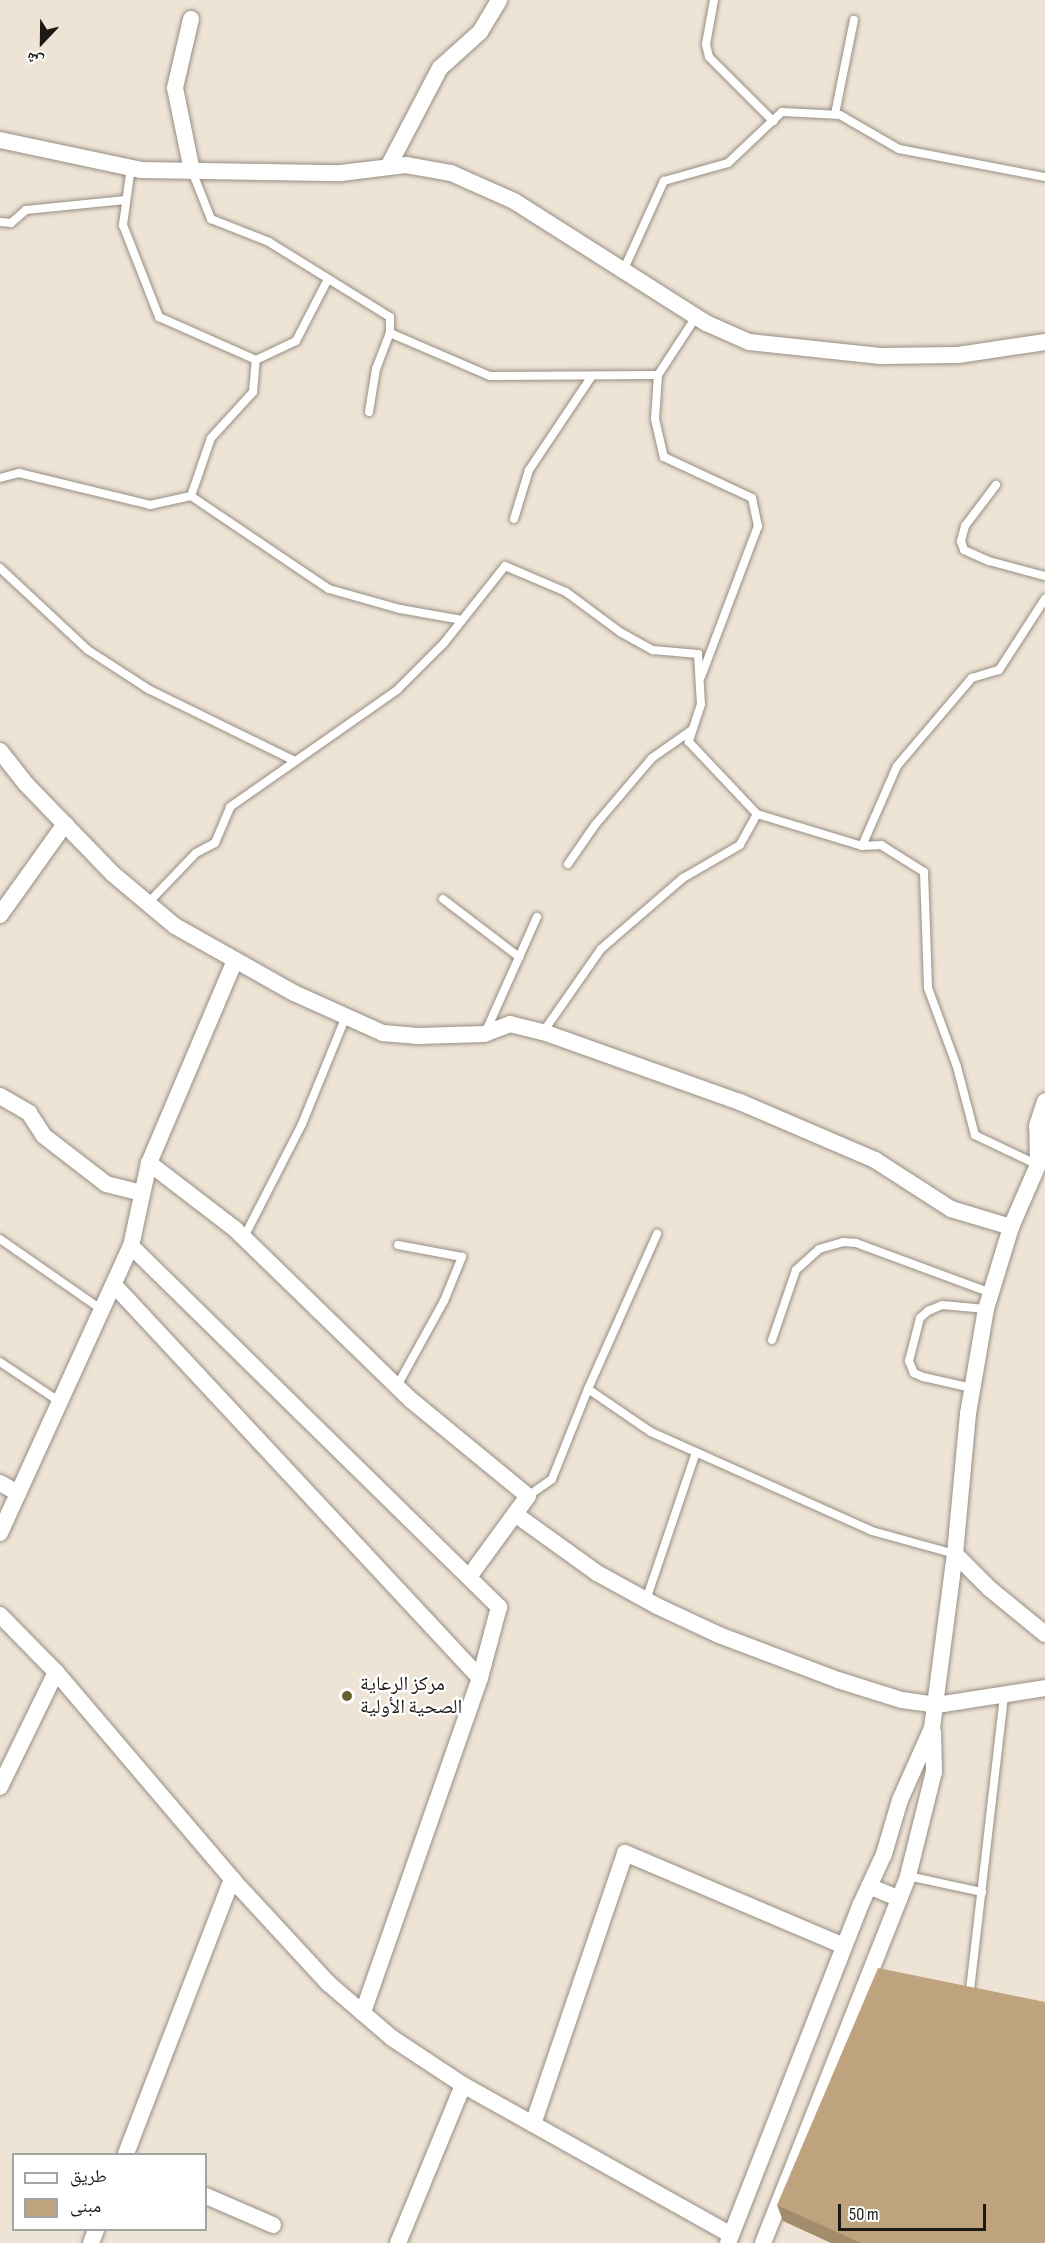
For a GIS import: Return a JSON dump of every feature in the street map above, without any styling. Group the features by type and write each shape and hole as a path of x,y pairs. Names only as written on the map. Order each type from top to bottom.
{"street":[{"path":"387,167 440,68 480,32 499,0"},
{"path":"191,19 175,88 192,171"},
{"path":"0,140 131,167 192,171 341,173 406,165 462,177 514,201 696,317 749,342 880,356 958,355 1045,342"},
{"path":"0,751 65,824 175,926 346,1016 383,1033 417,1036 484,1034 510,1024 543,1032 740,1102 875,1160 951,1209 1011,1227"},
{"path":"0,915 65,824"},
{"path":"0,1533 131,1246 149,1163 236,960"},
{"path":"0,1096 29,1113 44,1136 106,1184 142,1193"},
{"path":"0,1615 56,1672 232,1879 328,1983 392,2038 463,2085 729,2239 844,1946 884,1854 900,1800 932,1728 937,1705 955,1554 972,1388 988,1301 1011,1227 1039,1173 1037,1126 1045,1101"},
{"path":"149,1163 244,1237 397,1386 528,1496 469,1577"},
{"path":"131,1246 499,1607 480,1678 363,2013"},
{"path":"114,1285 480,1678"},
{"path":"0,1483 18,1493"},
{"path":"515,1514 597,1573 646,1600 719,1635 838,1680 902,1700 937,1705 1045,1688"},
{"path":"955,1554 990,1589 1045,1634"},
{"path":"0,1788 56,1672"},
{"path":"764,2243 784,2181 877,1969 908,1876 934,1772 932,1728"},
{"path":"533,2124 625,1853 844,1946"},
{"path":"126,2153 232,1879"},
{"path":"869,1886 899,1899"},
{"path":"398,2243 463,2085"},
{"path":"207,2196 273,2225"}],"lane":[{"path":"714,0 706,44 709,57 773,120"},
{"path":"835,114 854,20"},
{"path":"624,270 664,181 728,163 782,112 835,114 899,149 1045,177"},
{"path":"131,167 123,225 159,317 256,360 296,341 327,281"},
{"path":"192,171 211,219 269,242 327,281 390,317 390,333 375,369 369,412"},
{"path":"0,222 11,224 26,210 126,200"},
{"path":"696,317 658,375 655,419 664,457 752,498 758,526 699,680"},
{"path":"390,333 490,376 658,375"},
{"path":"191,496 211,438 253,392 256,360"},
{"path":"514,519 529,470 592,376"},
{"path":"0,478 20,473 150,505 191,496 329,589 400,609 462,620"},
{"path":"996,485 965,526 961,541 963,550 982,559 1045,576"},
{"path":"148,903 195,853 215,843 230,807 293,760 336,735 396,690 462,620 505,566 566,591 620,632 653,650 698,654 701,704 689,742 757,814 862,846 881,845 924,872 928,988 957,1067 975,1135 1039,1173"},
{"path":"0,568 88,650 148,689 293,760"},
{"path":"862,846 897,766 972,678 999,670 1045,599"},
{"path":"568,864 595,825 652,758 693,730"},
{"path":"543,1032 601,949 683,878 740,845 757,814"},
{"path":"443,899 519,957"},
{"path":"484,1034 537,916"},
{"path":"244,1237 302,1124 346,1016"},
{"path":"528,1496 552,1479 588,1389 657,1234"},
{"path":"0,1239 102,1310"},
{"path":"772,1340 796,1270 819,1249 843,1242 856,1243 988,1301"},
{"path":"397,1386 444,1301 462,1257 398,1245"},
{"path":"972,1388 922,1377 914,1372 909,1361 920,1318 928,1311 942,1305 988,1301"},
{"path":"0,1362 60,1402"},
{"path":"588,1389 651,1432 872,1531 955,1554"},
{"path":"646,1600 696,1452"},
{"path":"970,1990 1004,1694"},
{"path":"908,1876 982,1892"},
{"path":"959,1988 981,1992"}],"building":[{"path":"878,1968 1045,2002 1045,2243 861,2243 777,2205"}],"place":[{"name":"مركز الرعاية الصحية الأولية","path":"347,1696"}]}
